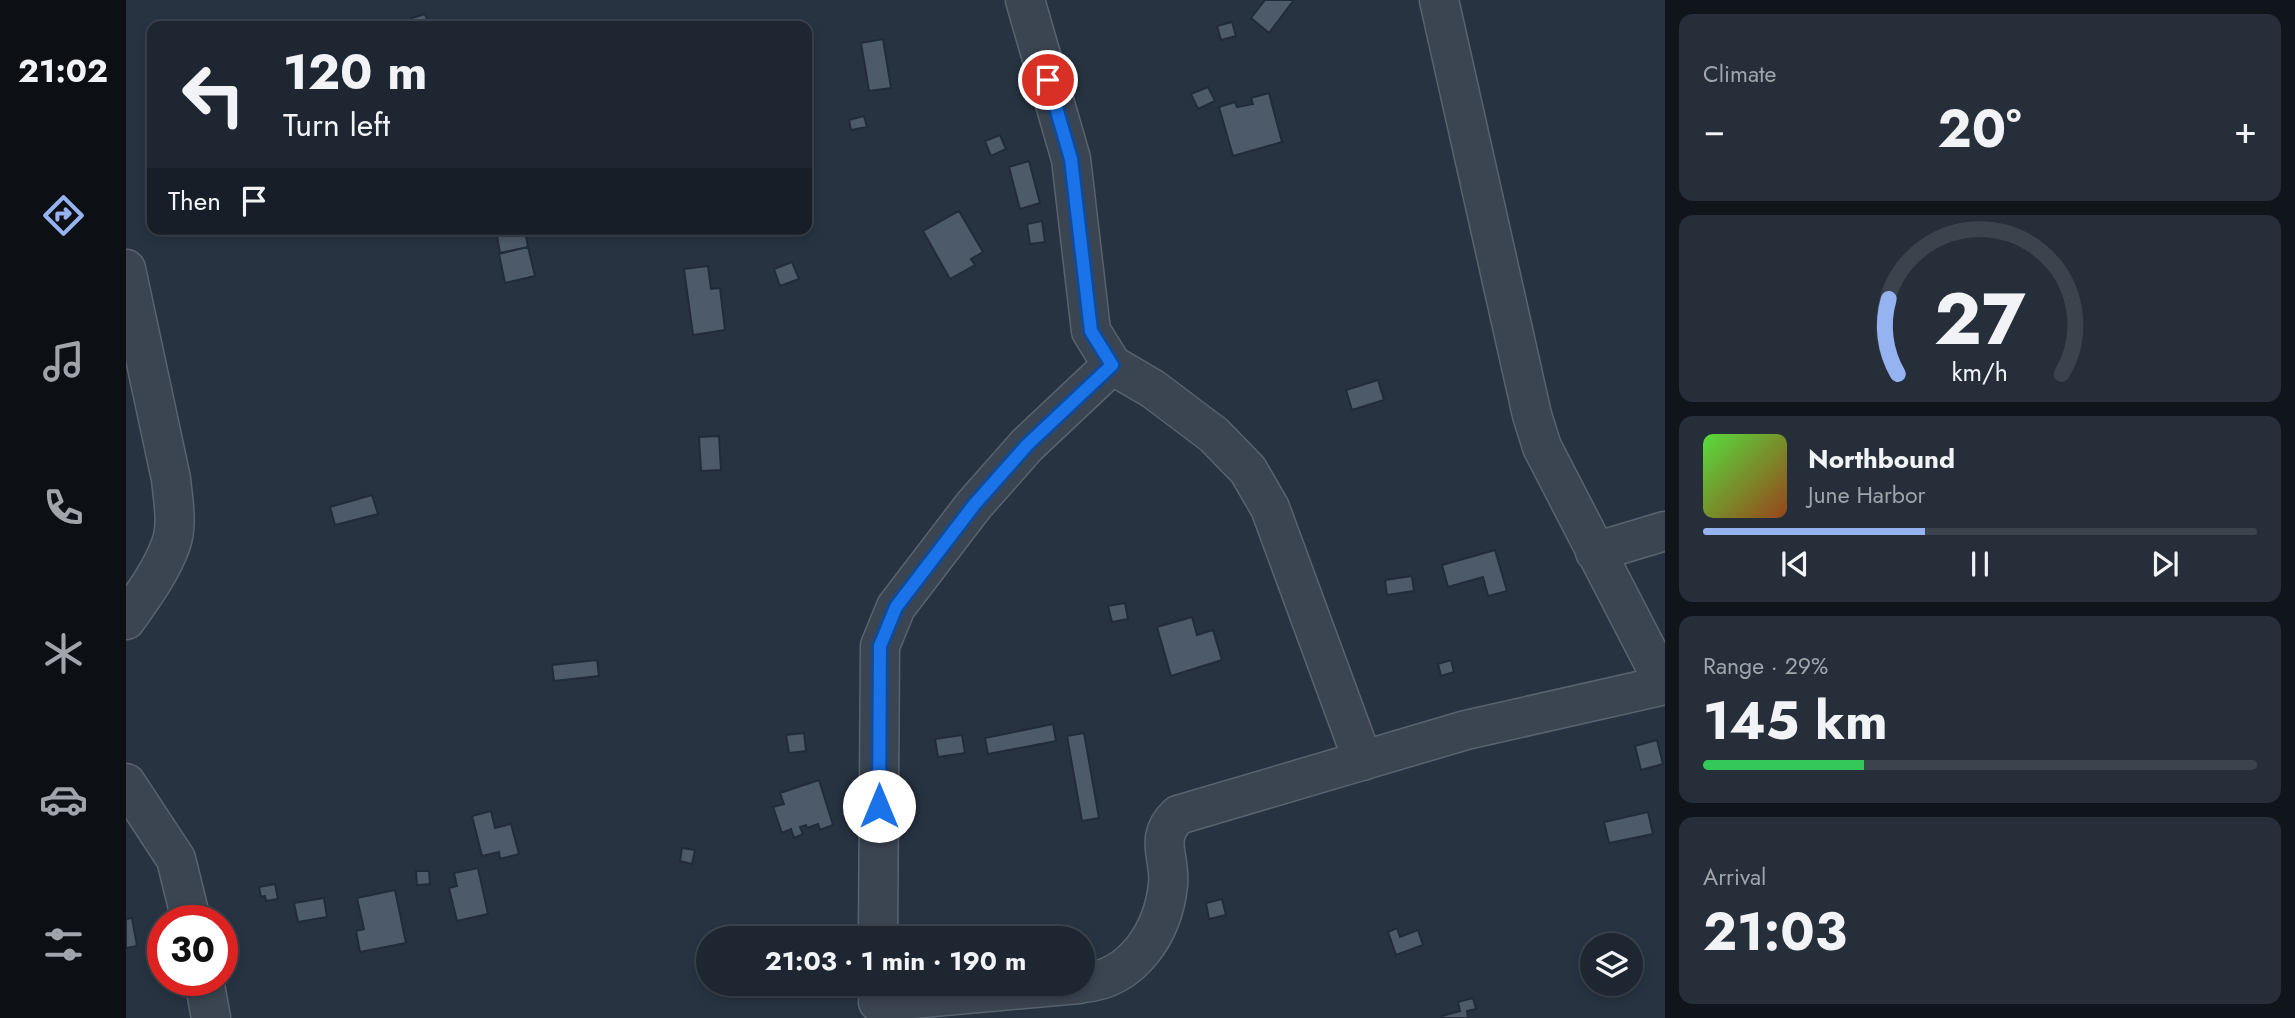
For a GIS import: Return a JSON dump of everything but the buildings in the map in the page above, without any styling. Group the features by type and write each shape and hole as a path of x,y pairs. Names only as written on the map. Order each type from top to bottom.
{"street":[{"path":"1025,0 1071,159 1091,331 1112,365 1153,389 1214,435 1248,470 1270,508 1363,761"},
{"path":"1095,982 1126,968 1146,947 1162,911 1168,884 1164,839 1168,825 1178,815 1466,730 1665,685 1542,447 1532,415 1439,0"},
{"path":"126,269 171,479 175,512 171,544 149,586 127,618"},
{"path":"878,926 880,646 886,627 896,607 974,505 1027,445 1112,365"},
{"path":"1595,552 1665,531"},
{"path":"126,783 176,859 187,905"},
{"path":"207,996 211,1018"},
{"path":"878,1001 934,996"}],"route":[{"path":"879,806 880,646 896,607 974,505 1027,445 1112,365 1091,331 1071,159 1048,80"}]}
